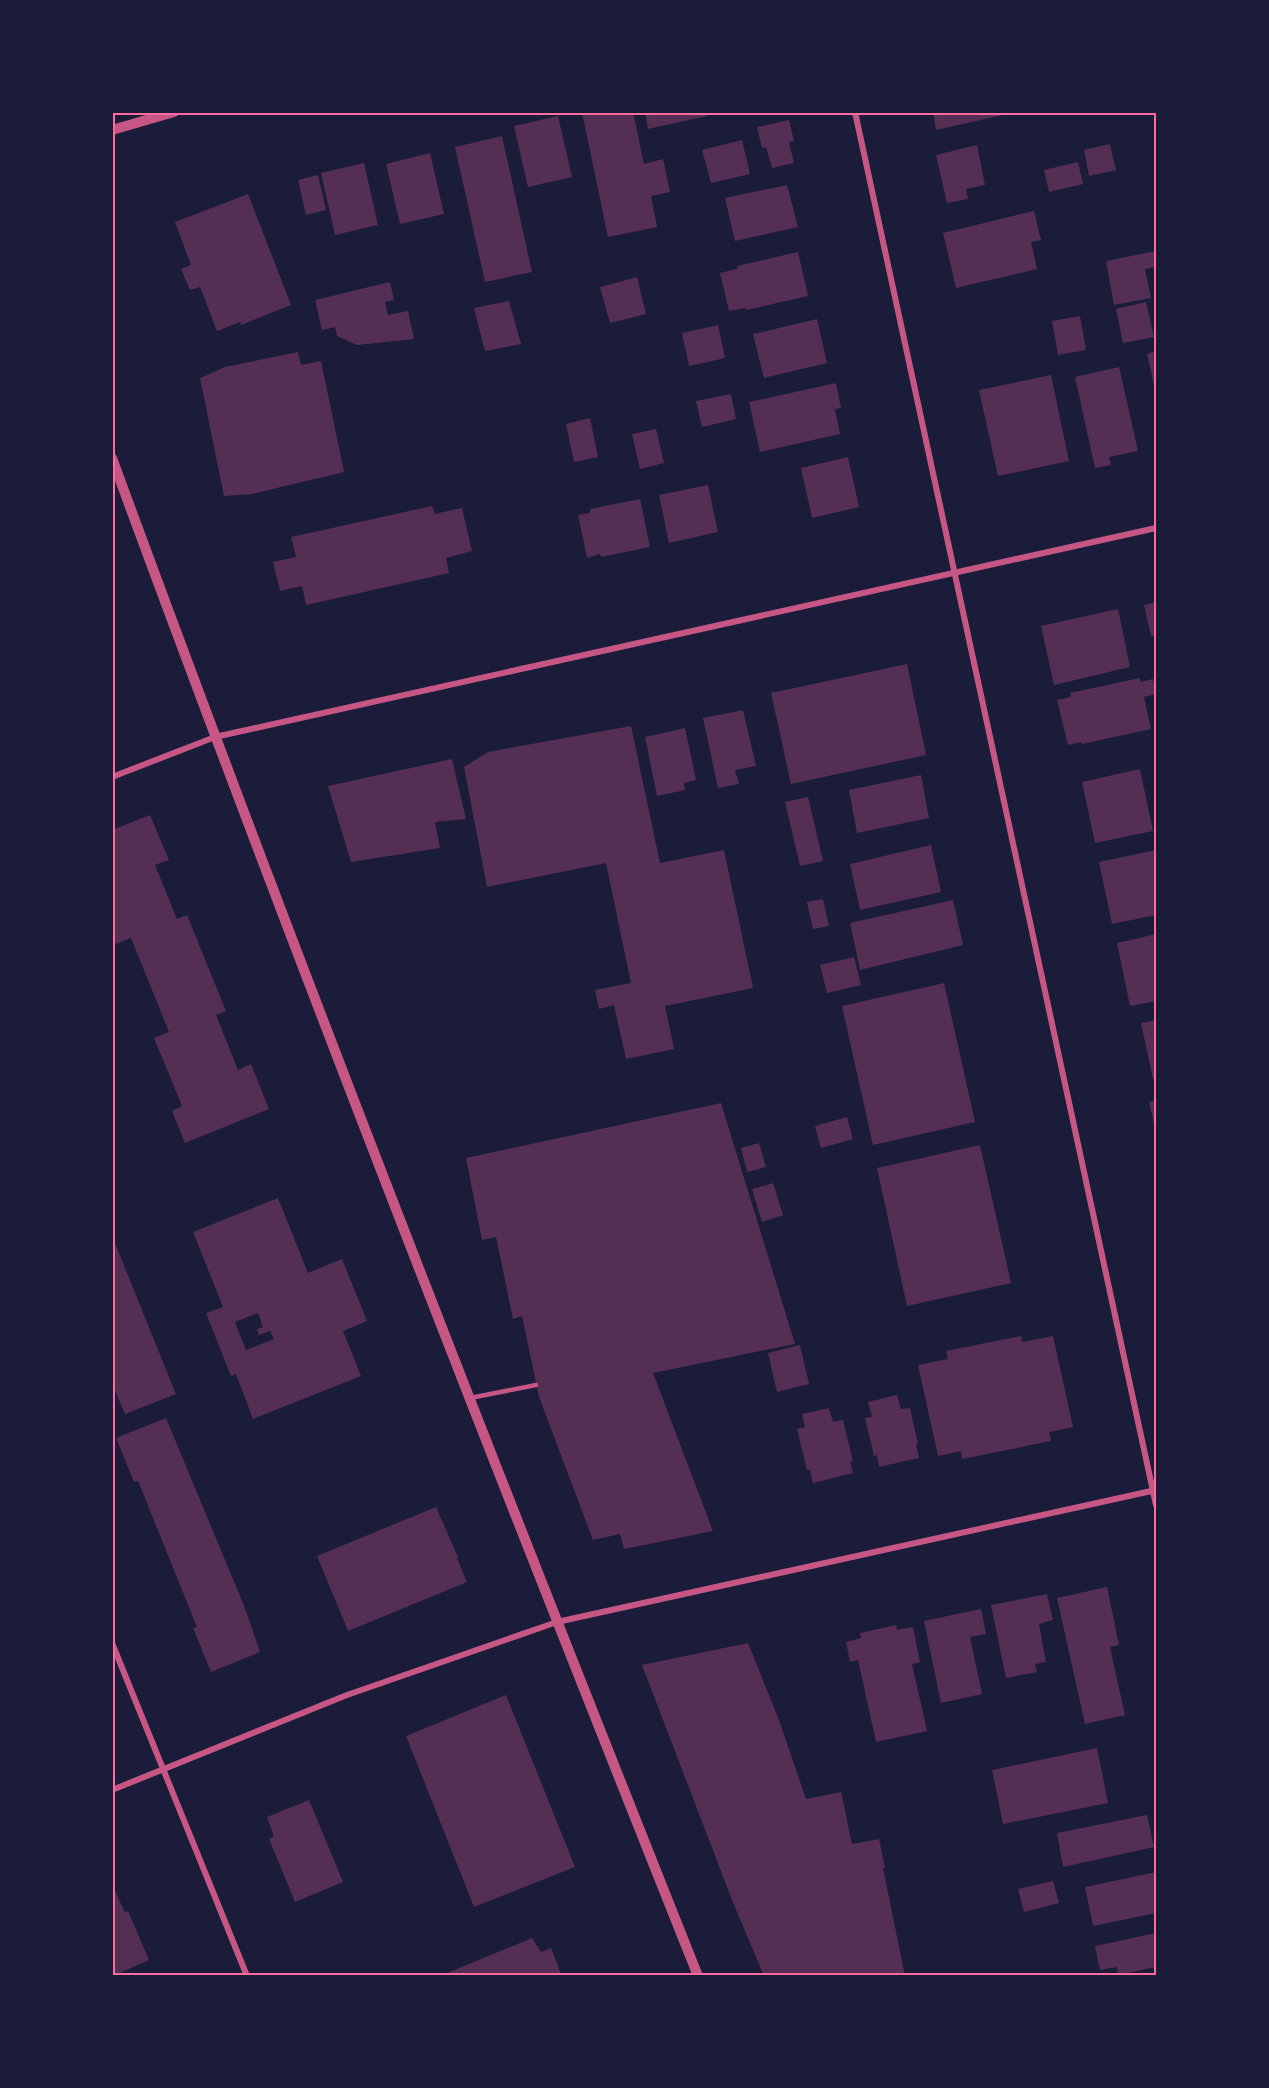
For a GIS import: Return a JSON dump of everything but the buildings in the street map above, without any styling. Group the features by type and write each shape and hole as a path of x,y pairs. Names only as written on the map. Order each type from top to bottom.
{"street":[{"path":"112,130 174,112"},
{"path":"855,112 1155,1490 1156,1505"},
{"path":"112,458 215,737 470,1398 698,1976"},
{"path":"112,777 215,737 1156,528"},
{"path":"112,1790 347,1695 557,1622 1155,1490"},
{"path":"112,1643 247,1976"}],"lane":[{"path":"470,1398 536,1385"}]}
